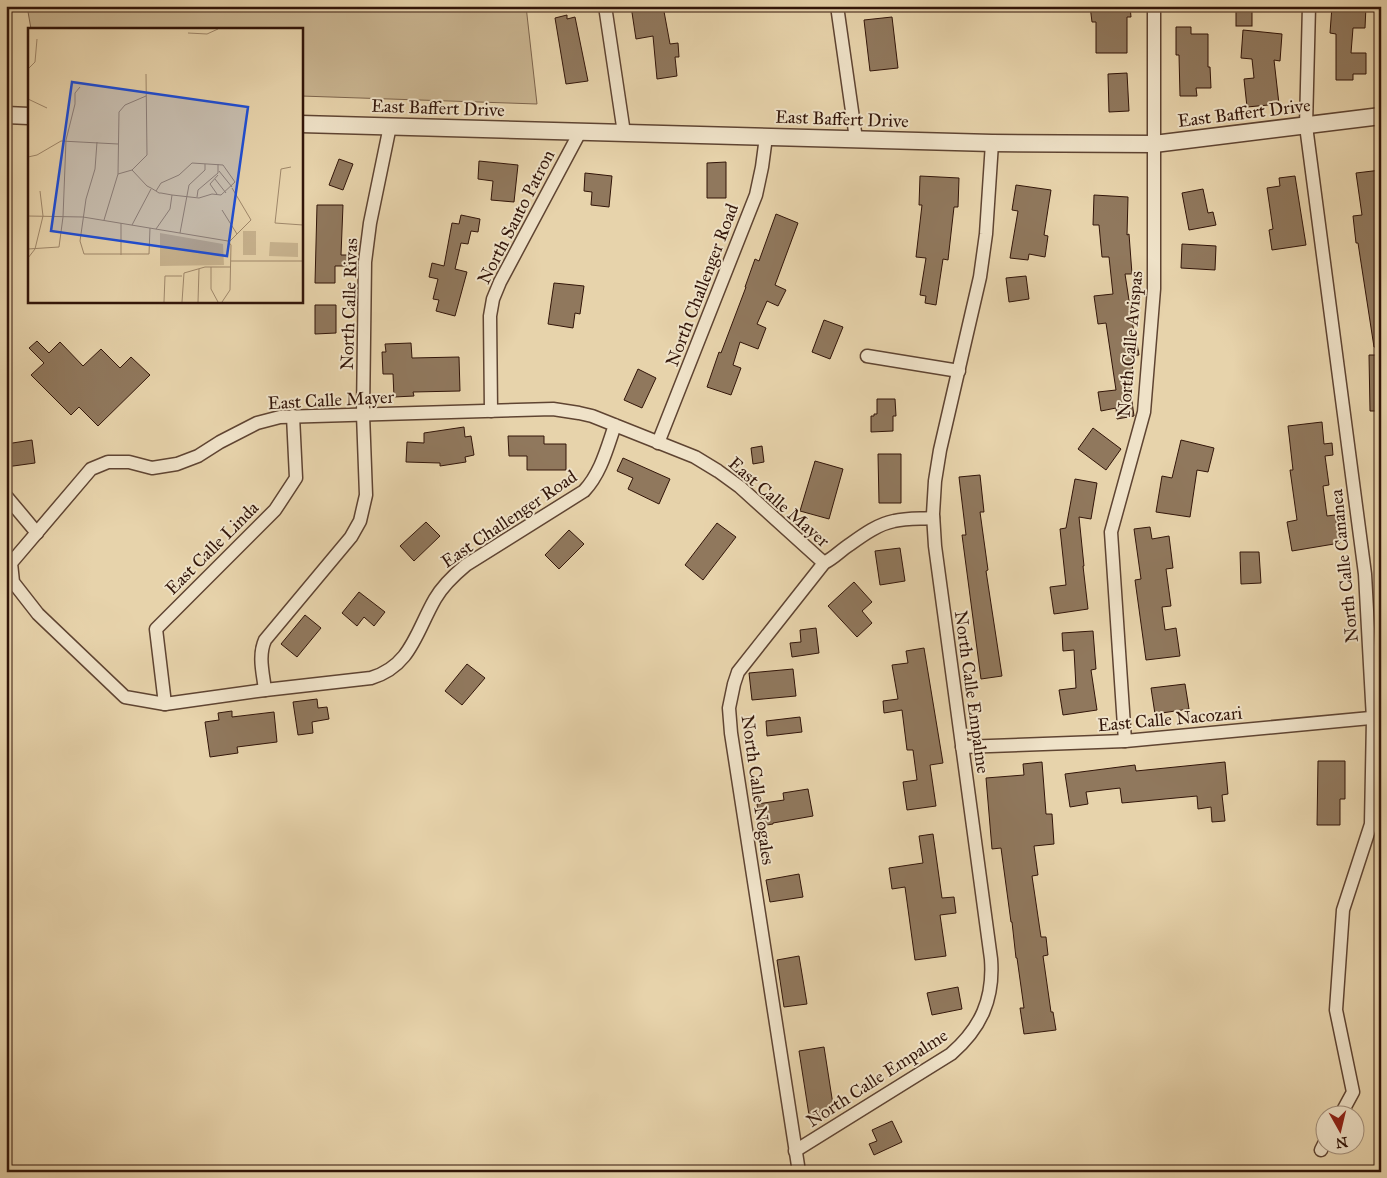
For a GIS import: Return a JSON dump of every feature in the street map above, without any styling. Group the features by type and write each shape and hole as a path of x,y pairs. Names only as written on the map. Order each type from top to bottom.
{"street":[{"path":"605,6 624,133"},
{"path":"837,6 856,139"},
{"name":"North Calle Avispas","path":"1125,741 1111,532 1144,412 1154,289 1154,6"},
{"name":"North Calle Cananea","path":"1309,6 1306,126 1365,574 1377,718 1372,824 1343,910 1336,1010 1353,1092 1345,1106"},
{"path":"6,115 28,116"},
{"name":"East Baffert Drive","path":"302,124 992,143 1154,144 1381,116"},
{"name":"North Calle Rivas","path":"265,690 261,656 265,640 351,537 360,522 366,495 363,414 365,262 370,223 390,126"},
{"name":"North Santo Patron","path":"491,411 490,316 493,299 500,282 580,132"},
{"name":"North Challenger Road","path":"658,443 756,195 760,181 766,137"},
{"name":"North Calle Empalme","path":"795,1151 951,1054 968,1038 975,1028 986,1007 991,983 991,960 935,546 934,518 935,482 940,450 980,277 986,234 992,143"},
{"path":"867,356 959,371"},
{"name":"East Calle Mayer","path":"165,704 125,697 38,614 13,582 11,563 90,469 108,462 128,462 152,468 178,464 198,456 228,437 268,419 292,416 546,409 566,410 592,416 695,457 718,471 740,487 824,563"},
{"name":"East Calle Linda","path":"165,704 156,629 275,510 296,478 292,416"},
{"name":"East Challenger Road","path":"165,704 371,678 397,666 410,649 441,589 457,572 589,487 599,470 615,425"},
{"path":"6,496 37,533"},
{"name":"North Calle Nogales","path":"799,1172 731,732 729,708 732,690 738,672 824,563 855,541 887,523 900,520 934,518"},
{"name":"East Calle Nacozari","path":"962,747 1125,741 1377,718"}],"shaded area":[{"path":"27,6 526,6 537,104 302,96 302,28 31,28"}],"building":[{"path":"631,6 663,6 670,44 678,43 679,57 675,57 677,76 657,79 653,36 636,39"},
{"path":"1090,6 1130,6 1131,17 1127,17 1127,53 1096,53 1096,22 1092,22"},
{"path":"1332,6 1366,6 1365,28 1353,28 1351,53 1366,53 1366,74 1353,74 1353,80 1336,80 1336,34 1330,33"},
{"path":"1236,10 1252,10 1252,26 1236,26"},
{"path":"567,15 567,19 575,17 588,81 566,84 555,18"},
{"path":"892,17 898,68 870,71 864,20"},
{"path":"1176,27 1191,27 1191,34 1208,34 1208,67 1210,67 1211,88 1196,88 1197,96 1180,96 1179,55 1176,55"},
{"path":"1243,30 1282,34 1280,61 1274,60 1279,104 1247,107 1244,79 1254,78 1252,59 1241,58"},
{"path":"1127,73 1129,111 1109,112 1108,74"},
{"path":"339,159 353,164 343,190 329,185"},
{"path":"479,161 518,165 514,202 491,200 493,181 478,179"},
{"path":"726,162 726,198 707,198 707,163"},
{"path":"1381,170 1381,240 1378,240 1381,259 1381,347 1374,347 1353,216 1362,215 1356,173"},
{"path":"585,173 612,176 609,207 591,205 592,192 584,191"},
{"path":"920,176 959,178 958,207 954,207 948,260 943,259 936,305 925,303 926,296 920,295 926,258 916,257 922,205 919,205"},
{"path":"1295,176 1306,245 1272,250 1269,230 1273,229 1267,188 1280,186 1279,178"},
{"path":"1016,185 1051,190 1044,235 1048,236 1045,257 1029,254 1028,260 1010,258 1018,211 1012,210"},
{"path":"1203,189 1208,213 1213,212 1216,225 1189,230 1182,193"},
{"path":"1094,195 1128,197 1127,235 1129,234 1132,274 1125,274 1139,355 1131,356 1133,372 1128,373 1134,416 1117,419 1116,408 1101,411 1098,392 1116,390 1106,323 1098,324 1094,296 1113,294 1109,257 1102,257 1099,225 1093,225"},
{"path":"317,205 343,205 341,255 351,255 351,266 335,266 335,283 315,283"},
{"path":"776,214 798,223 775,285 786,290 778,306 767,301 757,324 766,328 758,349 740,342 733,365 741,368 731,395 707,387 755,259 759,261"},
{"path":"461,215 480,219 478,232 471,231 468,244 461,243 455,269 467,272 455,316 436,311 439,300 433,299 438,279 429,277 432,263 444,266 452,223 459,224"},
{"path":"1182,244 1216,246 1215,270 1181,268"},
{"path":"1026,276 1029,299 1009,302 1006,278"},
{"path":"554,283 584,286 580,314 575,313 573,328 548,324"},
{"path":"315,305 336,305 336,333 315,334"},
{"path":"824,320 843,327 830,359 812,352"},
{"path":"37,341 49,353 60,342 83,366 101,349 120,368 131,357 150,375 98,426 79,407 71,415 31,375 44,363 29,348"},
{"path":"411,343 412,358 459,357 460,391 413,392 414,396 394,397 393,374 383,374 382,352 386,352 385,344"},
{"path":"1369,355 1381,355 1381,411 1370,411"},
{"path":"638,369 656,378 642,408 624,400"},
{"path":"877,399 895,399 896,416 893,416 893,431 871,432 871,416 877,414"},
{"path":"1322,422 1324,444 1332,443 1333,455 1325,456 1329,485 1323,486 1327,516 1335,515 1340,543 1292,551 1287,522 1297,520 1290,470 1293,470 1288,426"},
{"path":"464,427 465,437 471,436 474,455 465,457 466,462 440,466 440,463 406,462 407,442 424,443 424,433"},
{"path":"1093,428 1121,449 1106,470 1078,449"},
{"path":"508,436 544,436 544,444 566,444 566,470 527,470 527,456 509,456"},
{"path":"32,440 35,463 6,467 6,444"},
{"path":"1181,440 1214,448 1208,472 1197,470 1190,517 1156,512 1162,476 1172,478"},
{"path":"762,446 764,462 753,464 751,448"},
{"path":"878,454 901,454 901,503 879,503"},
{"path":"623,458 670,479 659,504 628,489 633,478 617,471"},
{"path":"815,461 843,469 829,519 800,511"},
{"path":"980,475 984,512 980,512 988,570 986,571 1002,676 981,679 962,535 966,535 959,477"},
{"path":"1075,479 1097,483 1091,519 1079,517 1088,609 1054,614 1050,587 1066,585 1060,529 1066,528"},
{"path":"426,522 440,536 414,561 400,546"},
{"path":"717,523 736,537 703,580 685,565"},
{"path":"1150,527 1152,539 1169,536 1173,568 1166,569 1171,606 1162,607 1165,630 1176,628 1180,656 1146,660 1135,580 1141,579 1134,529"},
{"path":"569,530 584,544 559,569 545,555"},
{"path":"900,548 905,581 880,585 875,551"},
{"path":"1240,552 1259,552 1261,583 1241,584"},
{"path":"854,582 872,602 862,611 872,623 857,637 828,606"},
{"path":"359,592 385,612 374,626 364,617 357,626 342,613"},
{"path":"305,615 321,628 297,657 281,644"},
{"path":"816,628 819,653 792,657 790,643 801,642 800,630"},
{"path":"1093,631 1096,669 1091,670 1097,710 1063,715 1059,690 1076,688 1074,650 1063,651 1062,633"},
{"path":"924,648 943,763 930,765 936,806 907,810 903,782 917,780 913,750 907,750 902,710 884,713 883,701 898,699 892,665 908,663 906,651"},
{"path":"467,664 485,678 462,705 445,691"},
{"path":"793,669 796,696 752,700 749,673"},
{"path":"1185,684 1189,709 1155,714 1151,688"},
{"path":"317,699 318,708 327,707 329,719 312,722 313,733 298,735 293,702"},
{"path":"232,711 232,717 274,712 277,742 237,747 238,753 210,757 205,722 219,720 218,713"},
{"path":"800,717 802,732 767,736 766,721"},
{"path":"1318,761 1345,761 1345,799 1340,799 1340,825 1317,825"},
{"path":"1042,762 1046,814 1052,814 1054,844 1034,846 1038,875 1032,876 1041,937 1046,937 1048,955 1043,956 1051,1012 1053,1012 1056,1030 1024,1034 1020,1008 1024,1008 1012,922 1001,848 992,849 986,778 1024,775 1023,764"},
{"path":"1225,762 1228,794 1222,795 1225,821 1212,822 1211,807 1198,809 1197,796 1122,803 1120,788 1086,792 1088,804 1070,807 1065,774 1135,765 1136,771"},
{"path":"808,789 813,816 760,826 757,804 784,800 783,793"},
{"path":"933,834 942,898 954,897 956,913 940,915 946,956 915,960 905,887 892,889 889,868 923,863 919,836"},
{"path":"799,874 803,897 770,902 766,880"},
{"path":"799,956 807,1004 784,1007 777,960"},
{"path":"958,987 962,1009 932,1015 927,993"},
{"path":"824,1047 834,1111 809,1115 799,1051"},
{"path":"892,1121 902,1142 874,1155 869,1144 877,1141 872,1130"}]}
